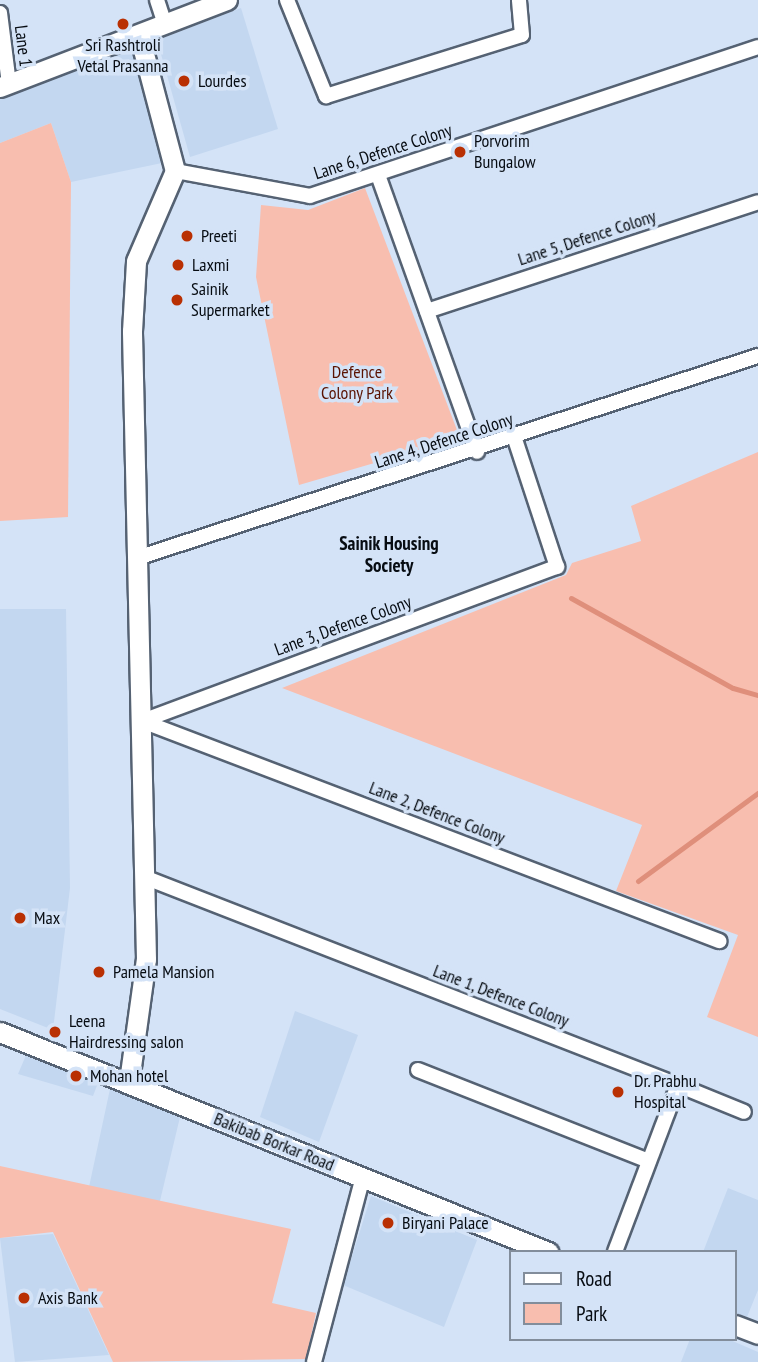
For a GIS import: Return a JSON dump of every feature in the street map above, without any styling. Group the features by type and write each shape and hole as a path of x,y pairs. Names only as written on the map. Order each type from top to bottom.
{"street":[{"path":"158,0 165,24"},
{"path":"4,86 227,0"},
{"path":"287,0 326,96 522,35 519,0"},
{"name":"Lane 1","path":"0,13 4,86"},
{"path":"129,1081 146,959 140,557 132,331 136,261 175,171 139,34"},
{"name":"Lane 6, Defence Colony","path":"175,171 287,196 378,175 758,47"},
{"path":"378,175 477,452"},
{"name":"Lane 5, Defence Colony","path":"427,311 758,202"},
{"name":"Lane 4, Defence Colony","path":"140,557 477,452 758,356"},
{"name":"Lane 3, Defence Colony","path":"142,721 557,567 515,439"},
{"name":"Lane 2, Defence Colony","path":"142,721 719,941"},
{"name":"Lane 1, Defence Colony","path":"144,877 744,1112"},
{"name":"Bakibab Borkar Road","path":"0,1032 129,1081 543,1250"},
{"path":"418,1070 649,1161"},
{"path":"616,1250 678,1085"},
{"path":"314,1362 363,1177"},
{"path":"737,1326 758,1334"}],"shaded area":[{"path":"241,8 278,129 190,157 157,40"},
{"path":"133,49 164,144 162,163 71,182 51,123 0,143 0,98"},
{"path":"0,609 66,609 70,888 53,1030 0,1009"},
{"path":"295,1011 358,1035 319,1142 260,1117"},
{"path":"27,1053 98,1083 93,1096 18,1074"},
{"path":"110,1089 180,1117 159,1205 89,1187"},
{"path":"728,1188 758,1200 758,1290 747,1317 737,1314 737,1250 704,1250"},
{"path":"371,1196 477,1240 444,1327 343,1285"},
{"path":"53,1234 109,1355 15,1362 0,1238"},
{"path":"689,1341 733,1341 758,1352 758,1362 681,1362"}],"green space":[{"path":"51,123 71,182 68,517 0,521 0,143"},
{"name":"Defence Colony Park","path":"365,188 460,438 299,485 256,277 261,205 308,210"},
{"path":"758,452 758,1037 707,1017 738,935 616,891 642,825 282,688 566,575 572,563 641,541 631,506"},
{"path":"0,1166 291,1229 272,1303 316,1313 306,1359 113,1362 53,1232 0,1238"}],"waterway":[{"path":"571,598 733,688 758,695"},
{"path":"638,881 758,793"}],"place":[{"name":"Sri Rashtroli Vetal Prasanna","path":"123,24"},
{"name":"Lourdes","path":"184,81"},
{"name":"Porvorim Bungalow","path":"460,152"},
{"name":"Preeti","path":"187,236"},
{"name":"Laxmi","path":"178,265"},
{"name":"Sainik Supermarket","path":"177,300"},
{"name":"Max","path":"20,918"},
{"name":"Pamela Mansion","path":"99,972"},
{"name":"Leena Hairdressing salon","path":"55,1032"},
{"name":"Mohan hotel","path":"76,1076"},
{"name":"Dr. Prabhu Hospital","path":"618,1092"},
{"name":"Biryani Palace","path":"388,1223"},
{"name":"Axis Bank","path":"24,1298"}],"district":[{"name":"Sainik Housing Society","path":"389,555"}]}
